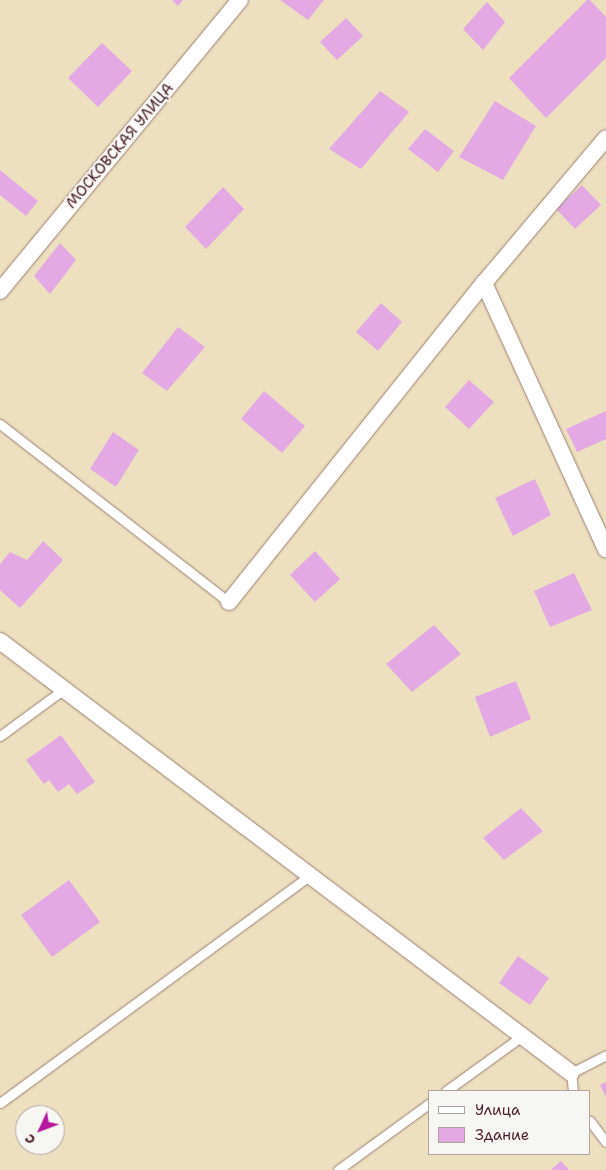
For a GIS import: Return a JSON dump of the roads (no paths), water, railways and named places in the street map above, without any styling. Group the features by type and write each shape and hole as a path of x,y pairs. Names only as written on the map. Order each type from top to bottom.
{"street":[{"name":"МОСКОВСКАЯ УЛИЦА","path":"0,291 240,0"},
{"path":"228,602 484,283 606,138"},
{"path":"484,283 606,549"},
{"path":"0,641 571,1073"}],"lane":[{"path":"0,424 228,602"},
{"path":"0,736 64,689"},
{"path":"0,1103 309,876"},
{"path":"447,1090 522,1036"},
{"path":"573,1090 571,1073 606,1055"},
{"path":"338,1170 428,1104"},
{"path":"591,1122 606,1142"}]}
